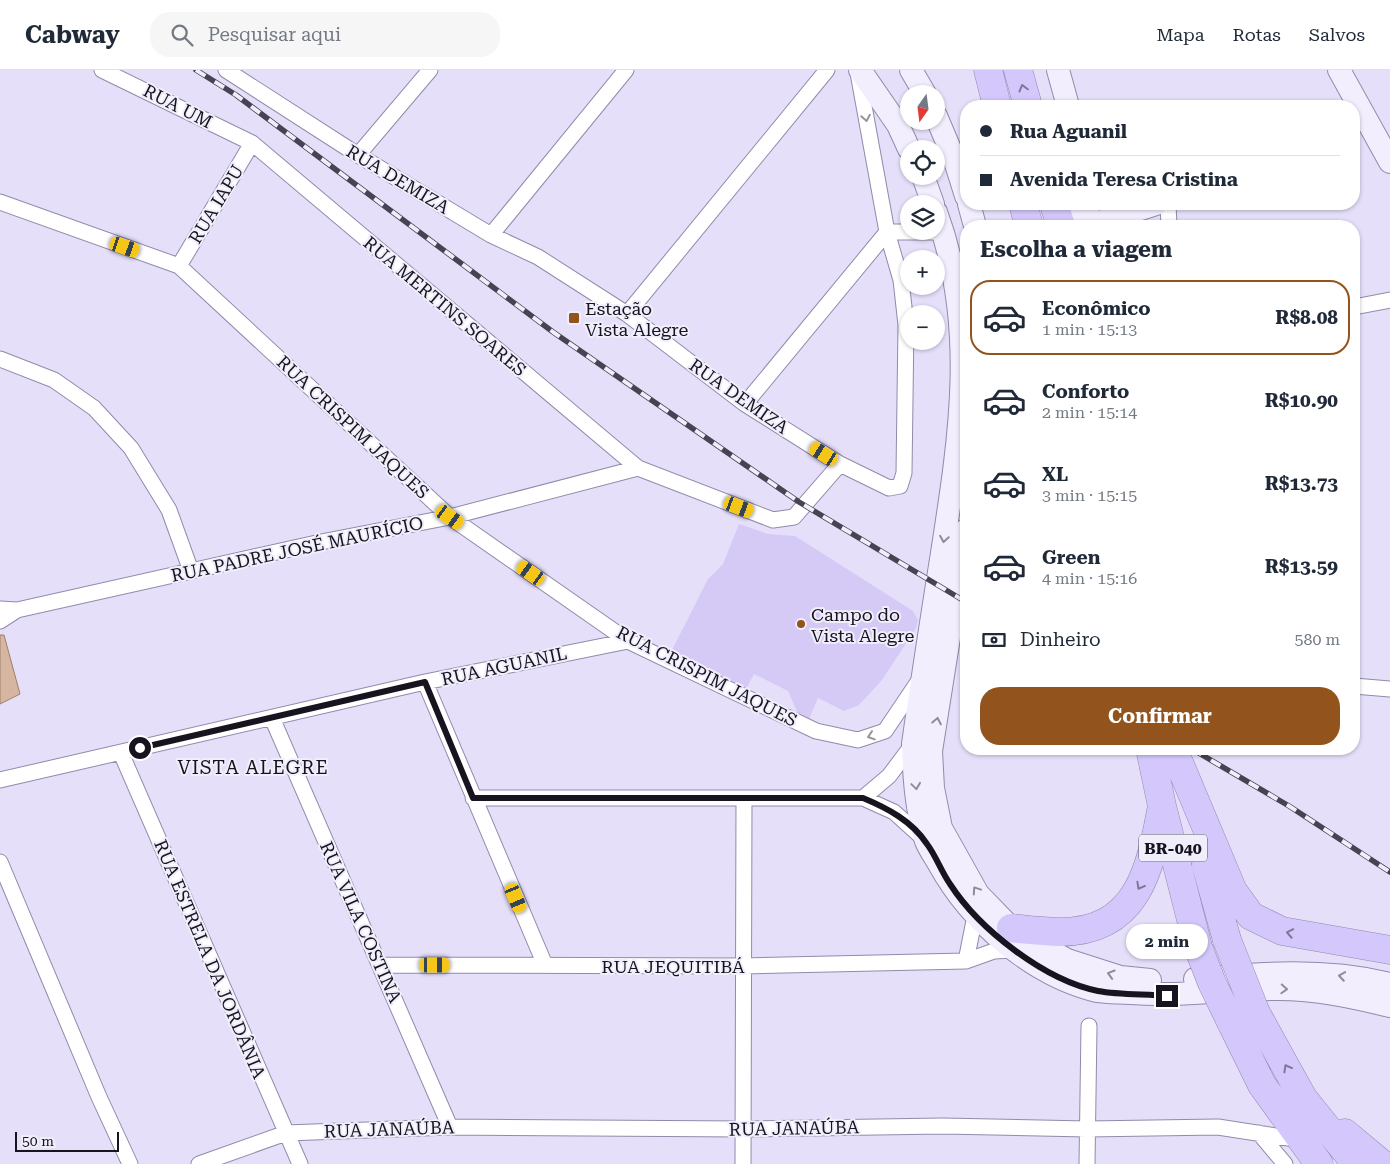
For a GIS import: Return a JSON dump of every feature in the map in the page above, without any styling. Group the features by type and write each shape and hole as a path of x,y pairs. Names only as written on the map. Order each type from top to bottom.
{"highway":[{"path":"988,70 996,100"},
{"path":"1018,70 1026,100"},
{"name":"BR-040","path":"1166,755 1162,806 1198,947 1212,983 1262,1085 1319,1164"},
{"path":"1168,755 1233,891 1252,916 1282,931 1390,950"},
{"name":"BR-040","path":"1168,755 1227,940 1256,1013 1303,1098 1356,1164"},
{"path":"1013,939 1094,928 1120,914 1138,892 1146,875 1162,806"},
{"path":"1303,1098 1382,1164"}],"main road":[{"path":"859,70 898,125 905,140"},
{"path":"911,70 920,85"},
{"path":"1058,70 1066,100"},
{"path":"1339,70 1350,100"},
{"path":"942,130 960,177"},
{"path":"1362,130 1390,162"},
{"path":"1071,210 1082,217 1098,217 1129,210"},
{"path":"944,240 957,293 960,325"},
{"path":"960,390 951,491 912,744 919,811 926,842 950,884 975,916 992,933 1120,977 1163,982 1272,972 1330,974 1390,984"},
{"path":"960,568 931,750 933,788 941,828 956,859 978,894 1013,939 1058,976 1098,991 1167,996 1279,988 1338,993 1390,1006"}],"street":[{"name":"RUA UM","path":"102,70 252,143"},
{"path":"358,155 430,70"},
{"path":"491,235 626,70"},
{"path":"627,314 827,70"},
{"name":"RUA DEMIZA","path":"229,71 358,155 491,235 538,257 627,314 745,404 840,464 889,488 900,486 904,473 906,325 901,280 886,232 859,70"},
{"name":"RUA IAPU","path":"179,266 252,143"},
{"name":"RUA MERTINS SOARES","path":"252,143 638,468"},
{"name":"RUA CRISPIM JAQUES","path":"0,202 179,266 450,517 628,640 816,731 858,740 885,731 923,674"},
{"path":"745,404 886,232 900,229"},
{"path":"1360,305 1390,300"},
{"path":"0,359 54,380 94,408 131,448 169,510 191,571"},
{"path":"638,468 773,520 794,517 840,464"},
{"name":"RUA PADRE JOSÉ MAURÍCIO","path":"0,609 17,610 322,542 450,517 638,468"},
{"name":"RUA PADRE JOSÉ MAURÍCIO","path":"0,621 17,610"},
{"name":"RUA AGUANIL","path":"0,780 425,682 628,640"},
{"path":"425,682 545,965"},
{"path":"1360,686 1390,689"},
{"name":"RUA VILA COSTINA","path":"272,718 450,1127"},
{"path":"863,798 889,776 912,744"},
{"name":"RUA ESTRELA DA JORDÂNIA","path":"121,753 300,1164"},
{"path":"473,798 863,798 894,812 926,842"},
{"path":"743,1164 744,798"},
{"path":"0,862 99,1097 130,1164"},
{"path":"966,961 975,916"},
{"name":"RUA JEQUITIBÁ","path":"380,965 743,966 966,961 994,951 1013,939"},
{"path":"1087,1164 1089,1026"},
{"name":"RUA JANAÚBA","path":"199,1164 286,1132 450,1127 743,1129 943,1126 1087,1129 1218,1127 1301,1140"},
{"path":"1259,1133 1286,1164"}],"shaded area":[{"name":"Campo do Vista Alegre","path":"739,524 768,534 795,536 913,611 918,620 916,628 882,680 859,705 844,711 818,698 809,719 798,714 788,691 754,674 745,691 671,652 708,579 723,564"}],"building":[{"path":"0,635 4,635 20,694 0,704"}],"railway":[{"path":"196,70 236,95 553,332 799,502 960,598"},
{"path":"1202,755 1289,806 1390,872"}],"place":[{"name":"Estação Vista Alegre","path":"574,318"},
{"name":"Campo do Vista Alegre","path":"801,624"}],"district":[{"name":"VISTA ALEGRE","path":"253,767"}],"route":[{"path":"140,748 425,682 473,798 863,798 894,812 907,822 926,842 950,884 975,916 992,933 1015,950 1058,976 1098,991 1167,996"}]}
